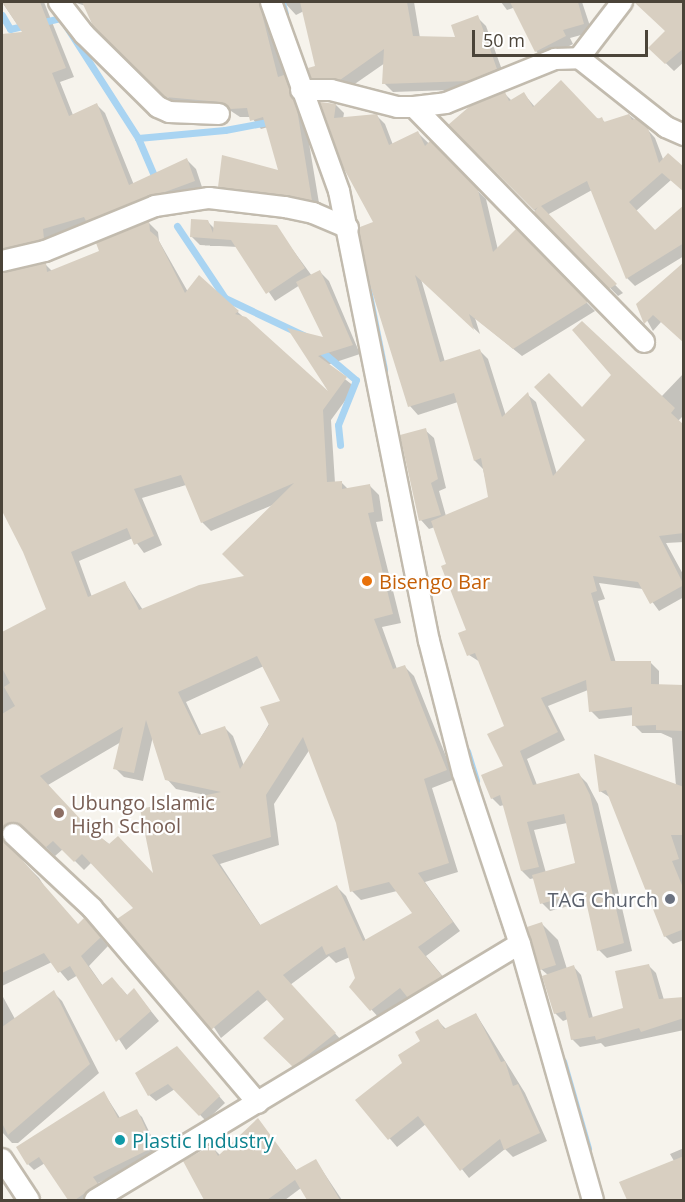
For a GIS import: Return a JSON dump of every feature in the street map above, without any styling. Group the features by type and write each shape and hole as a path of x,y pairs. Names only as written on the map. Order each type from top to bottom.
{"street":[{"path":"59,2 84,34 158,106 169,112 219,114"},
{"path":"271,2 301,90 337,183 348,228 429,641 463,773 520,944 593,1200"},
{"path":"579,58 622,2"},
{"path":"301,90 331,90 397,107 414,107 446,103 555,59 579,58 666,127 684,135"},
{"path":"414,107 644,342"},
{"path":"2,261 63,245 155,206 209,198 285,207 329,218 348,228"},
{"path":"13,834 92,908 258,1103"},
{"path":"94,1200 520,944"},
{"path":"2,1159 28,1200"}],"building":[{"path":"2,2 40,2 66,68 52,73 69,116 97,103 129,185 187,158 195,181 86,221 84,217 43,229 44,239 2,249 2,34 22,32"},
{"path":"82,2 259,2 278,77 284,75 297,109 312,201 218,187 222,155 278,170 263,117 250,121 247,108 230,109 220,102 165,97 93,26"},
{"path":"300,2 407,2 413,36 455,37 451,25 478,15 497,69 469,81 382,84 384,49 340,80 311,78 308,68 315,66"},
{"path":"510,2 578,2 584,24 563,30 566,36 535,52"},
{"path":"634,2 684,2 684,48 665,64 648,48 665,31"},
{"path":"561,80 598,119 602,117 604,122 629,114 632,120 636,118 648,128 659,163 668,153 684,167 684,192 662,173 629,202 655,230 684,205 684,243 626,279 587,181 541,206 617,284 609,289 534,212 538,207 534,210 448,125 470,106 505,92 509,101 524,92 533,107"},
{"path":"320,102 336,104 334,118 377,114 389,145 418,131 425,146 430,141 478,190 493,252 516,229 588,302 513,349 469,314 474,330 415,275 440,362 480,349 502,417 528,392 553,476 585,440 534,387 549,373 582,407 611,375 572,330 582,321 675,408 671,413 684,425 684,533 659,536 684,585 650,604 638,582 593,576 597,591 591,593 611,661 651,661 651,684 684,685 684,731 656,730 656,725 632,726 632,707 589,712 586,680 541,698 558,732 520,751 533,785 579,773 590,795 624,943 597,951 584,892 540,904 532,875 575,863 564,814 527,822 539,867 521,871 500,795 491,799 481,775 503,766 487,734 504,726 475,653 467,656 458,633 466,630 441,566 446,564 431,521 488,497 481,458 474,461 454,393 408,407 370,285 359,231 360,227 373,222 343,167"},
{"path":"191,219 208,220 213,233 214,221 277,225 305,268 266,294 231,240 190,237"},
{"path":"149,221 150,231 157,237 185,293 199,275 239,311 235,314 246,317 328,391 287,328 323,337 296,282 320,270 353,345 318,356 347,377 323,410 327,482 342,481 342,489 370,484 374,512 368,513 393,614 374,619 393,669 405,665 447,770 424,779 449,863 418,873 453,922 418,947 442,976 408,998 400,988 370,1011 349,987 355,978 345,947 326,955 322,946 283,975 336,1033 293,1067 263,1038 284,1019 258,990 211,1030 117,919 133,908 82,854 74,862 53,841 45,848 16,823 9,823 2,831 2,714 15,706 4,687 10,683 2,668 2,632 46,609 23,552 2,511 2,273 46,263 47,272 99,251 96,243","holes":["181,475 201,523 294,483 222,554 244,576 199,585 139,610 125,581 88,597 71,552 127,528 134,545 154,536 134,489","257,656 280,701 260,707 269,725 240,769 225,726 199,735 178,692","146,720 165,780 221,792 140,809 153,873 118,836 109,844 85,824 40,776 123,727 113,769 134,773","303,737 336,823 350,892 389,882 412,913 363,941 337,885 260,925 212,855 271,837 266,795"]},
{"path":"684,262 684,343 653,315 644,324 636,304"},
{"path":"426,428 438,479 431,483 441,515 419,521 400,435"},
{"path":"594,754 684,787 684,835 671,835 679,859 672,861 684,890 684,929 664,937 606,790 599,792"},
{"path":"2,837 78,924 84,918 101,937 81,956 102,985 112,977 127,995 134,988 151,1011 116,1042 70,966 58,973 44,953 2,973"},
{"path":"542,922 556,965 540,970 527,927"},
{"path":"649,964 659,999 684,997 684,1018 641,1032 639,1028 596,1040 595,1036 571,1040 565,1011 554,1014 542,976 574,965 589,1018 623,1008 615,971"},
{"path":"54,990 90,1064 8,1135 2,1123 2,1027"},
{"path":"476,1013 501,1062 505,1061 513,1086 518,1084 540,1133 504,1150 500,1139 460,1171 418,1116 388,1140 355,1100 402,1063 398,1055 420,1041 415,1032 438,1019 444,1029"},
{"path":"177,1046 220,1096 199,1116 168,1084 148,1096 135,1073"},
{"path":"104,1091 118,1118 137,1109 154,1147 93,1177 98,1184 75,1200 68,1200 39,1157 27,1165 16,1147"},
{"path":"258,1118 296,1170 316,1159 340,1200 307,1200 295,1180 267,1200 204,1200 183,1161 212,1145 218,1156"},
{"path":"684,1156 684,1200 627,1200 619,1182"}],"waterway":[{"path":"282,2 285,14"},
{"path":"2,15 10,29 28,25"},
{"path":"39,23 61,18 138,138 225,130 273,121"},
{"path":"138,138 156,180"},
{"path":"177,226 225,298 307,337"},
{"path":"365,274 384,369"},
{"path":"319,349 356,380 338,425 340,445"},
{"path":"467,751 476,781"},
{"path":"563,1061 588,1148"}],"place":[{"name":"Bisengo Bar","path":"367,581"},
{"name":"Ubungo Islamic High School","path":"59,813"},
{"name":"TAG Church","path":"670,899"},
{"name":"Plastic Industry","path":"120,1140"}]}
